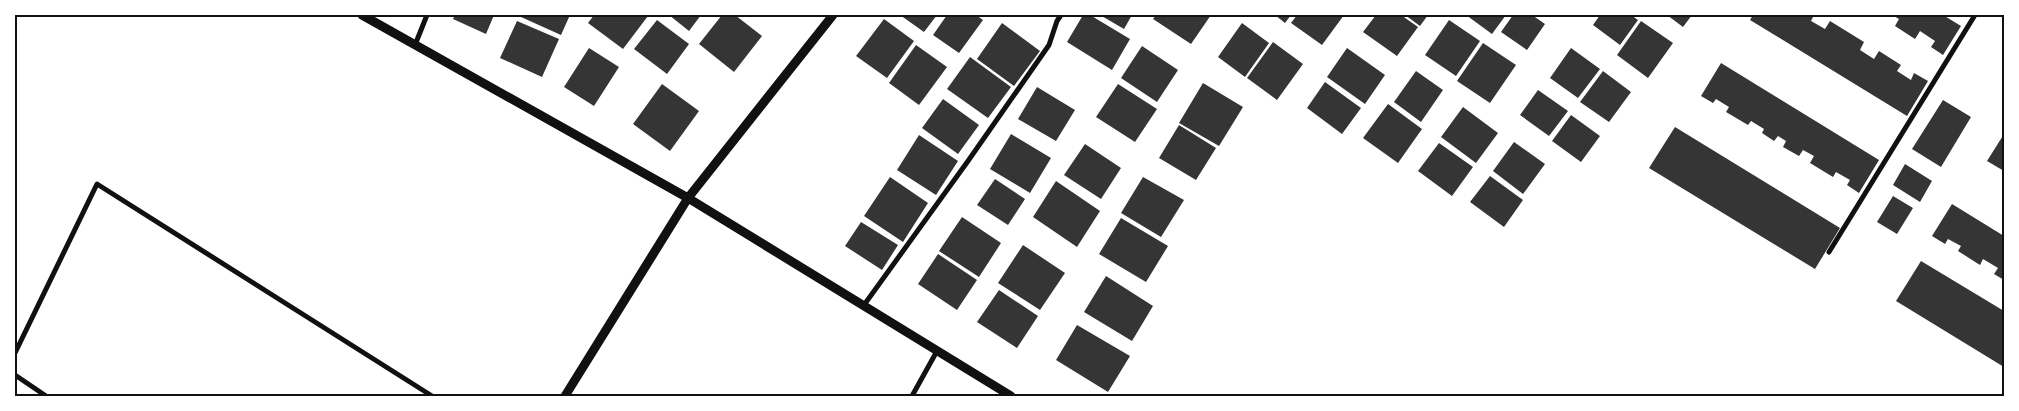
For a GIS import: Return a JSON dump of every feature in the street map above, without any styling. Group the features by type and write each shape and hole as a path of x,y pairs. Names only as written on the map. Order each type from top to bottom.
{"street":[{"path":"362,15 688,198 1011,396"},
{"path":"415,44 427,15"},
{"path":"565,396 688,198 833,15"},
{"path":"864,305 968,161 1048,45 1061,15"},
{"path":"1829,252 1975,15"},
{"path":"15,353 97,184 432,396"},
{"path":"912,396 937,351"},
{"path":"15,375 46,396"}],"building":[{"path":"455,15 494,15 486,34 453,19"},
{"path":"522,15 570,15 561,35 521,17"},
{"path":"594,15 648,16 623,49 588,23"},
{"path":"669,15 701,15 689,31"},
{"path":"722,15 735,15 762,36 734,72 699,44"},
{"path":"900,15 937,15 924,32"},
{"path":"947,15 976,15 983,20 959,53 933,35"},
{"path":"1083,15 1090,15 1130,39 1112,70 1067,42"},
{"path":"1100,15 1132,15 1124,29"},
{"path":"1156,15 1211,15 1191,44 1153,19"},
{"path":"1275,15 1291,15 1285,23"},
{"path":"1297,15 1344,15 1322,45 1291,23"},
{"path":"1376,15 1401,15 1418,27 1397,56 1363,32"},
{"path":"1405,15 1428,15 1420,26"},
{"path":"1466,15 1506,15 1492,34"},
{"path":"1513,15 1532,15 1545,24 1527,50 1501,32"},
{"path":"1600,15 1631,15 1638,20 1620,45 1593,25"},
{"path":"1667,15 1692,15 1683,27"},
{"path":"1753,15 1814,15 1811,21 1825,29 1830,21 1864,42 1860,50 1874,59 1879,51 1901,65 1897,71 1911,80 1914,73 1928,81 1907,116 1750,20"},
{"path":"1892,15 1943,15 1961,26 1943,55 1931,47 1935,41 1920,31 1915,39 1895,26 1899,19"},
{"path":"884,19 914,41 887,78 856,56"},
{"path":"657,20 689,44 667,74 634,49"},
{"path":"1449,20 1480,41 1456,76 1425,55"},
{"path":"517,21 559,39 542,77 500,58"},
{"path":"1641,21 1673,43 1648,78 1617,55"},
{"path":"1002,23 1040,51 1014,86 977,59"},
{"path":"1242,23 1269,43 1245,77 1218,57"},
{"path":"1273,42 1303,64 1277,100 1247,78"},
{"path":"1483,43 1516,65 1490,103 1457,81"},
{"path":"916,45 947,67 919,105 889,83"},
{"path":"1142,46 1178,70 1157,102 1121,78"},
{"path":"589,48 619,67 594,106 564,87"},
{"path":"1347,48 1385,75 1365,104 1327,77"},
{"path":"1571,48 1600,69 1578,98 1550,78"},
{"path":"970,57 1011,87 988,118 947,89"},
{"path":"1721,63 1879,160 1859,193 1847,185 1850,180 1836,172 1833,177 1810,163 1814,156 1803,150 1799,156 1783,147 1786,141 1778,136 1774,141 1762,133 1764,129 1751,121 1748,125 1726,112 1729,107 1716,99 1713,103 1701,96"},
{"path":"1416,71 1443,90 1421,122 1394,102"},
{"path":"1603,71 1631,92 1609,122 1580,102"},
{"path":"1325,82 1361,108 1342,134 1307,108"},
{"path":"1203,83 1243,107 1219,146 1179,123"},
{"path":"662,84 699,111 670,151 633,124"},
{"path":"1118,84 1157,109 1135,142 1096,117"},
{"path":"1037,87 1075,110 1056,141 1018,119"},
{"path":"1538,90 1568,111 1549,136 1520,115"},
{"path":"943,99 979,125 958,154 922,128"},
{"path":"1943,100 1971,117 1941,167 1912,149"},
{"path":"1388,104 1422,129 1398,163 1363,138"},
{"path":"1463,107 1498,133 1476,163 1441,137"},
{"path":"1571,115 1600,136 1581,162 1552,141"},
{"path":"1179,125 1216,148 1196,180 1159,158"},
{"path":"1675,127 1840,228 1815,269 1649,168"},
{"path":"1011,134 1051,158 1030,193 990,169"},
{"path":"2004,134 2004,171 1987,161"},
{"path":"919,135 958,161 936,195 897,170"},
{"path":"1514,142 1545,164 1523,194 1493,171"},
{"path":"1439,143 1473,167 1452,196 1418,171"},
{"path":"1085,144 1121,168 1101,199 1064,175"},
{"path":"1905,164 1932,181 1920,202 1893,185"},
{"path":"1490,176 1523,200 1504,227 1470,202"},
{"path":"890,177 928,203 903,242 864,216"},
{"path":"1143,177 1184,200 1161,237 1121,213"},
{"path":"995,179 1025,199 1008,225 977,205"},
{"path":"1056,181 1100,211 1077,247 1033,217"},
{"path":"1893,196 1913,208 1897,234 1877,222"},
{"path":"1952,204 2004,236 2004,280 1994,274 1998,268 1983,259 1980,265 1958,251 1961,246 1948,239 1945,244 1932,236"},
{"path":"962,217 1001,243 979,277 939,251"},
{"path":"1121,218 1168,246 1146,282 1099,254"},
{"path":"861,222 898,245 882,270 845,246"},
{"path":"1023,245 1065,273 1040,310 998,283"},
{"path":"938,254 977,280 957,310 918,284"},
{"path":"1921,261 2004,311 2004,367 1896,301"},
{"path":"1106,276 1153,306 1132,341 1084,312"},
{"path":"999,290 1038,316 1017,348 977,322"},
{"path":"1077,325 1130,356 1108,392 1056,360"}]}
